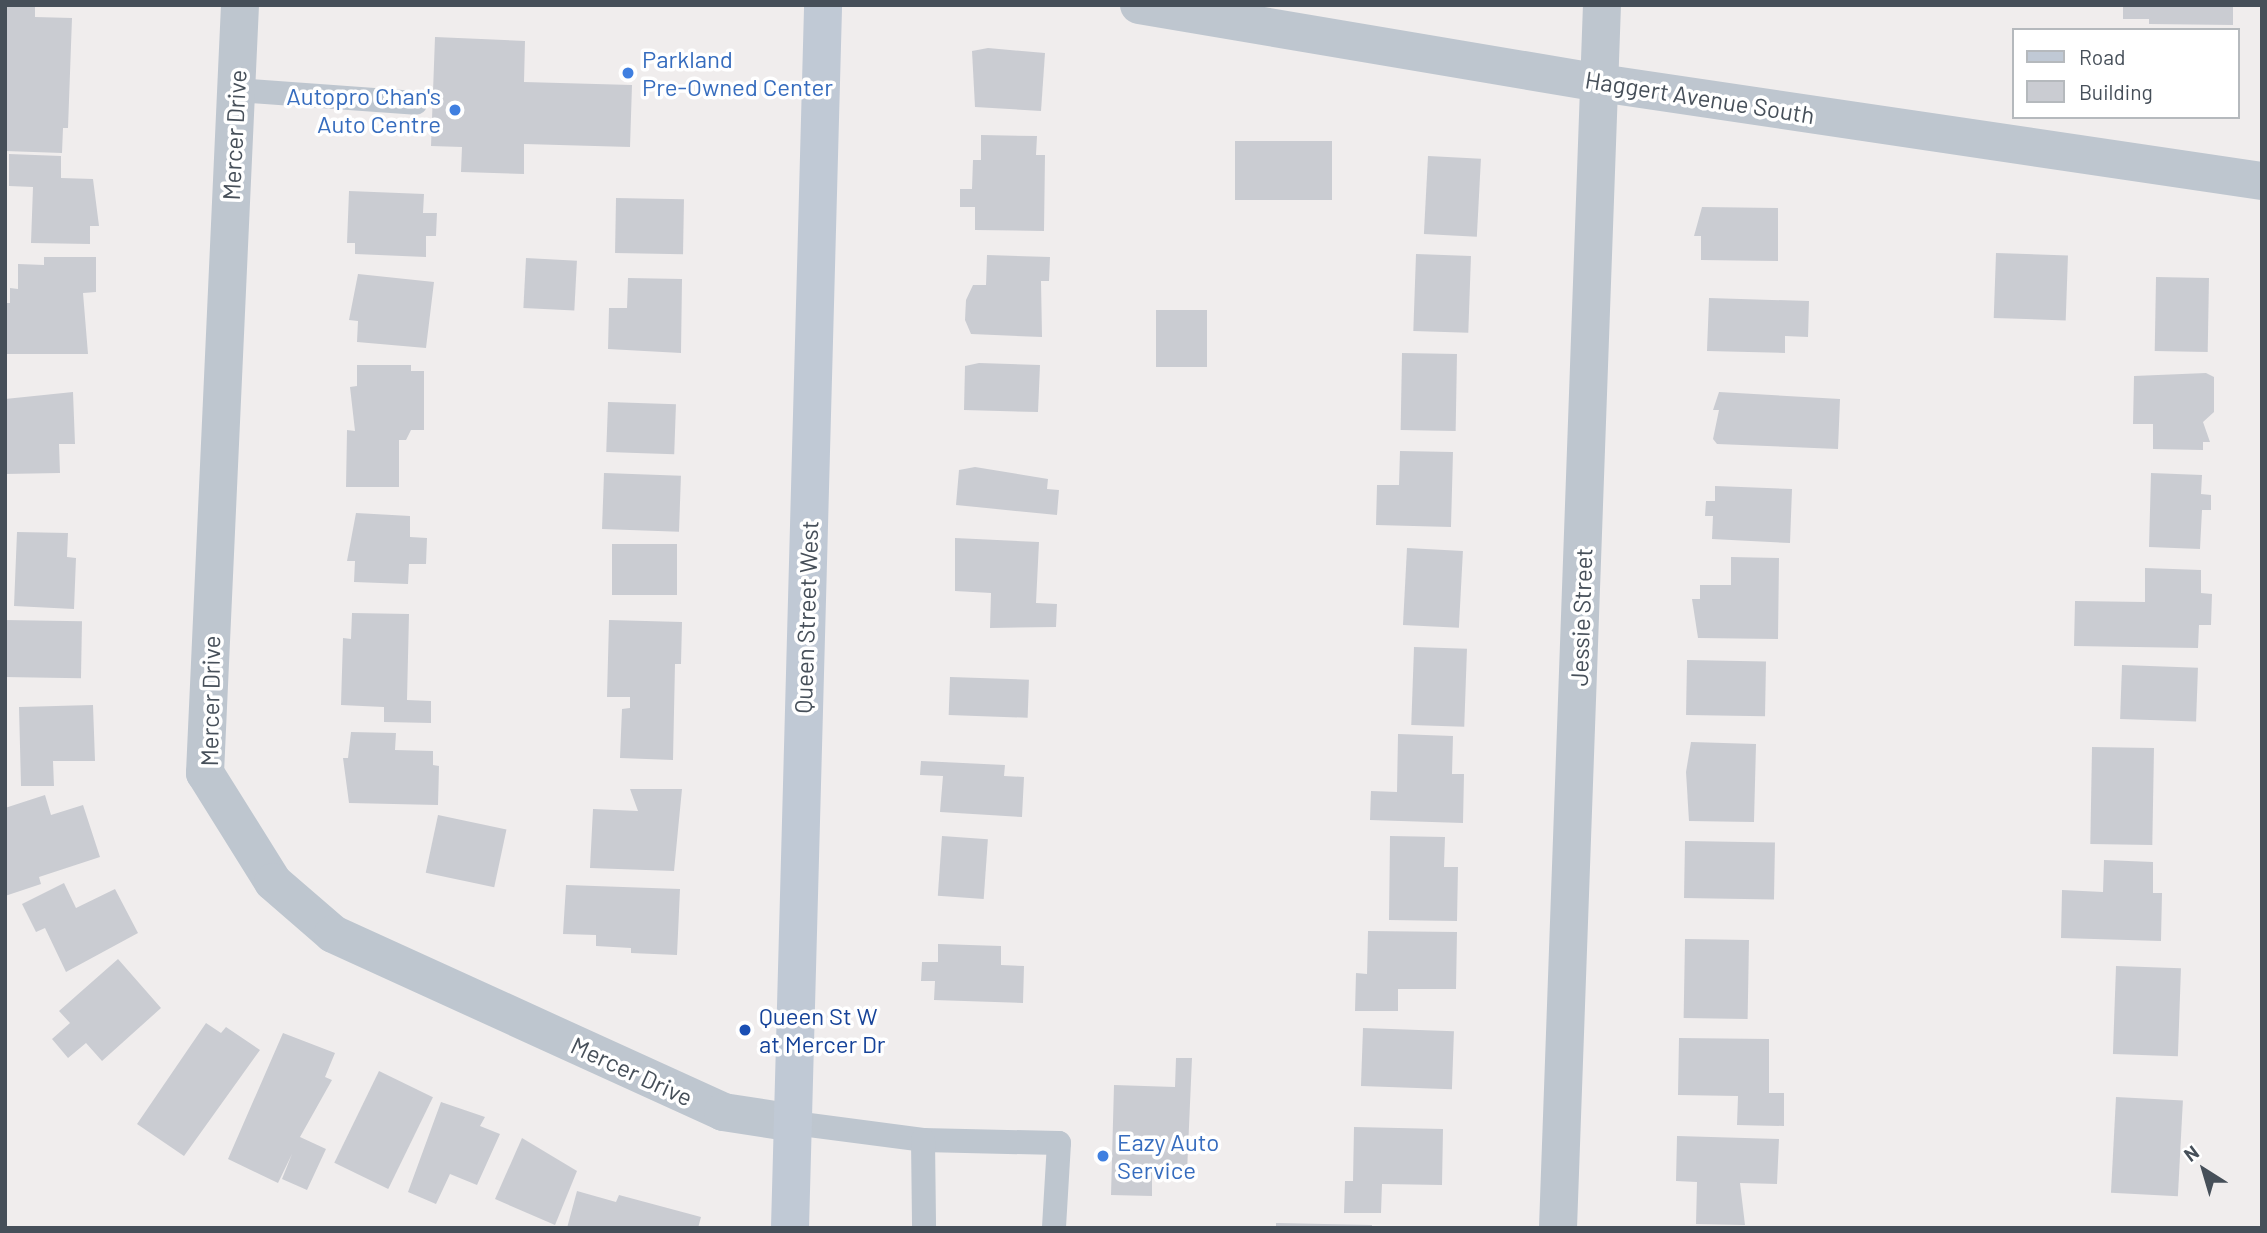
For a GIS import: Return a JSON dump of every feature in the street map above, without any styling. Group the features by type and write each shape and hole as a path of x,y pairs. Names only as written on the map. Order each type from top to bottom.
{"main road":[{"name":"Queen Street West","path":"790,1228 823,5"}],"street":[{"name":"Mercer Drive","path":"240,5 205,773 274,882 333,934 723,1112 794,1123"},
{"name":"Haggert Avenue South","path":"1139,5 1600,83 2262,181"},
{"name":"Jessie Street","path":"1558,1228 1602,5"}],"lane":[{"path":"236,90 416,103"},
{"path":"794,1123 923,1140 1059,1143 1054,1228"},
{"path":"923,1140 924,1228"}],"building":[{"path":"6,5 35,5 35,17 72,18 68,128 63,128 62,153 5,151"},
{"path":"2123,5 2233,5 2233,25 2149,24 2149,19 2123,19"},
{"path":"435,37 525,41 524,82 632,85 630,147 524,144 524,174 461,172 462,147 431,146"},
{"path":"988,48 1045,53 1041,111 975,107 972,51"},
{"path":"981,135 1037,136 1036,155 1045,155 1044,231 975,230 975,207 960,207 960,189 972,189 973,160 981,160"},
{"path":"1235,141 1332,141 1332,200 1235,200"},
{"path":"9,154 61,156 61,178 93,179 99,226 90,226 90,244 31,243 33,187 9,186"},
{"path":"1428,156 1481,159 1477,237 1424,234"},
{"path":"349,191 424,194 423,213 437,213 436,236 426,236 426,257 355,254 355,243 347,243"},
{"path":"616,198 684,199 683,254 615,253"},
{"path":"1702,207 1778,208 1778,261 1701,260 1701,236 1694,236"},
{"path":"1996,253 2068,256 2066,320 1994,318"},
{"path":"1416,254 1471,256 1468,333 1413,331"},
{"path":"987,255 1050,257 1049,281 1041,281 1042,337 971,334 965,320 966,300 973,285 986,285"},
{"path":"44,257 96,257 96,292 83,293 88,354 5,354 5,303 10,303 10,288 18,289 18,264 44,265"},
{"path":"526,258 577,261 574,311 523,308"},
{"path":"358,274 434,282 426,348 357,342 358,321 349,320"},
{"path":"2156,277 2209,278 2208,352 2155,351"},
{"path":"628,278 682,279 681,353 608,349 609,308 627,308"},
{"path":"1709,298 1809,301 1808,337 1785,336 1785,353 1707,351"},
{"path":"1156,310 1207,310 1207,367 1156,367"},
{"path":"1402,353 1457,354 1456,431 1401,430"},
{"path":"979,363 1040,365 1038,412 964,410 965,366"},
{"path":"357,365 411,365 411,371 424,371 424,430 411,430 406,440 399,440 399,487 346,487 347,430 355,431 350,387 357,386"},
{"path":"2206,373 2214,377 2214,412 2203,422 2210,442 2203,442 2203,450 2153,449 2153,424 2133,424 2134,376"},
{"path":"73,392 75,444 59,444 60,473 5,474 5,399"},
{"path":"1719,392 1840,399 1838,449 1717,444 1713,439 1719,410 1713,410"},
{"path":"608,402 676,404 674,454 606,452"},
{"path":"1400,451 1453,452 1451,527 1376,525 1377,485 1399,485"},
{"path":"975,467 1048,479 1047,489 1059,490 1057,515 956,505 959,470"},
{"path":"604,473 681,476 679,532 602,529"},
{"path":"2151,473 2202,475 2201,494 2211,495 2211,510 2202,510 2200,549 2149,547"},
{"path":"1715,486 1792,489 1790,543 1712,539 1713,516 1705,516 1706,501 1715,501"},
{"path":"356,513 410,516 410,537 427,538 426,564 409,564 408,584 354,582 355,561 347,561"},
{"path":"17,532 68,533 67,557 76,558 74,609 14,606"},
{"path":"955,538 1039,542 1036,603 1057,604 1056,627 990,628 991,593 955,591"},
{"path":"612,544 677,544 677,595 612,595"},
{"path":"1407,548 1463,551 1459,628 1403,625"},
{"path":"1731,557 1779,558 1778,639 1698,638 1692,599 1700,599 1700,585 1731,585"},
{"path":"2145,568 2201,570 2201,593 2212,594 2211,625 2199,625 2198,648 2074,646 2075,601 2145,602"},
{"path":"352,613 409,614 407,700 431,701 431,723 384,722 384,707 341,705 343,638 351,639"},
{"path":"5,620 82,621 81,678 5,677"},
{"path":"609,620 682,622 681,664 675,664 673,760 620,758 622,709 630,708 630,697 607,697"},
{"path":"1414,647 1467,649 1464,727 1411,725"},
{"path":"1687,660 1766,661 1765,716 1686,715"},
{"path":"2122,665 2198,668 2196,722 2120,719"},
{"path":"950,677 1029,680 1028,718 949,715"},
{"path":"93,705 95,761 53,761 54,786 21,786 19,707"},
{"path":"351,732 396,733 395,750 433,751 433,765 439,766 438,805 349,803 343,758 348,758"},
{"path":"1398,734 1453,736 1452,774 1464,774 1463,823 1370,820 1371,791 1397,792"},
{"path":"1691,742 1756,744 1754,822 1689,821 1686,772"},
{"path":"2092,747 2154,748 2152,845 2090,844"},
{"path":"921,761 1005,765 1004,776 1024,777 1022,817 940,812 943,776 920,775"},
{"path":"630,789 682,789 674,871 590,868 593,809 638,811"},
{"path":"45,795 51,815 83,805 100,857 39,877 41,884 5,896 5,808"},
{"path":"438,815 506,830 494,887 426,873"},
{"path":"942,836 988,839 984,899 938,896"},
{"path":"1390,836 1445,837 1444,867 1458,867 1457,921 1389,920"},
{"path":"1685,841 1775,843 1774,900 1684,898"},
{"path":"2104,860 2153,862 2153,893 2162,893 2161,941 2061,938 2062,890 2103,892"},
{"path":"64,883 76,908 115,889 138,933 66,972 45,928 36,932 22,904"},
{"path":"566,885 680,889 677,955 631,953 631,948 596,946 596,935 563,934"},
{"path":"1368,931 1457,932 1456,989 1398,989 1398,1011 1355,1011 1356,973 1367,974"},
{"path":"1685,939 1749,940 1748,1019 1684,1018"},
{"path":"938,944 1001,946 1001,965 1024,966 1023,1003 934,1000 935,981 921,981 922,962 938,962"},
{"path":"118,959 161,1008 102,1061 86,1043 68,1058 52,1039 70,1023 59,1011"},
{"path":"2116,966 2181,968 2178,1056 2113,1054"},
{"path":"206,1023 221,1033 226,1027 260,1050 184,1156 137,1124"},
{"path":"1363,1028 1454,1031 1452,1089 1361,1086"},
{"path":"283,1033 335,1053 325,1077 332,1080 300,1137 326,1149 307,1190 282,1179 292,1154 278,1183 228,1159"},
{"path":"1679,1038 1769,1039 1769,1093 1784,1093 1784,1126 1737,1125 1738,1096 1678,1095"},
{"path":"1176,1058 1192,1058 1187,1172 1152,1172 1152,1196 1111,1195 1114,1085 1175,1087"},
{"path":"379,1071 433,1097 388,1189 334,1163"},
{"path":"2116,1097 2183,1101 2178,1196 2111,1193"},
{"path":"441,1102 485,1117 480,1126 500,1134 477,1185 450,1174 436,1204 408,1192"},
{"path":"1354,1127 1443,1129 1442,1185 1382,1184 1381,1213 1344,1213 1345,1181 1353,1181"},
{"path":"1677,1136 1779,1139 1777,1184 1740,1183 1745,1225 1696,1224 1697,1182 1676,1181"},
{"path":"522,1138 577,1171 555,1225 495,1199"},
{"path":"577,1191 616,1202 619,1195 701,1217 698,1228 567,1228"},
{"path":"1276,1223 1372,1225 1372,1228 1276,1228"}],"place":[{"name":"Parkland Pre-Owned Center","path":"628,73"},
{"name":"Autopro Chan's Auto Centre","path":"455,110"},
{"name":"Queen St W at Mercer Dr","path":"745,1030"},
{"name":"Eazy Auto Service","path":"1103,1156"}]}
